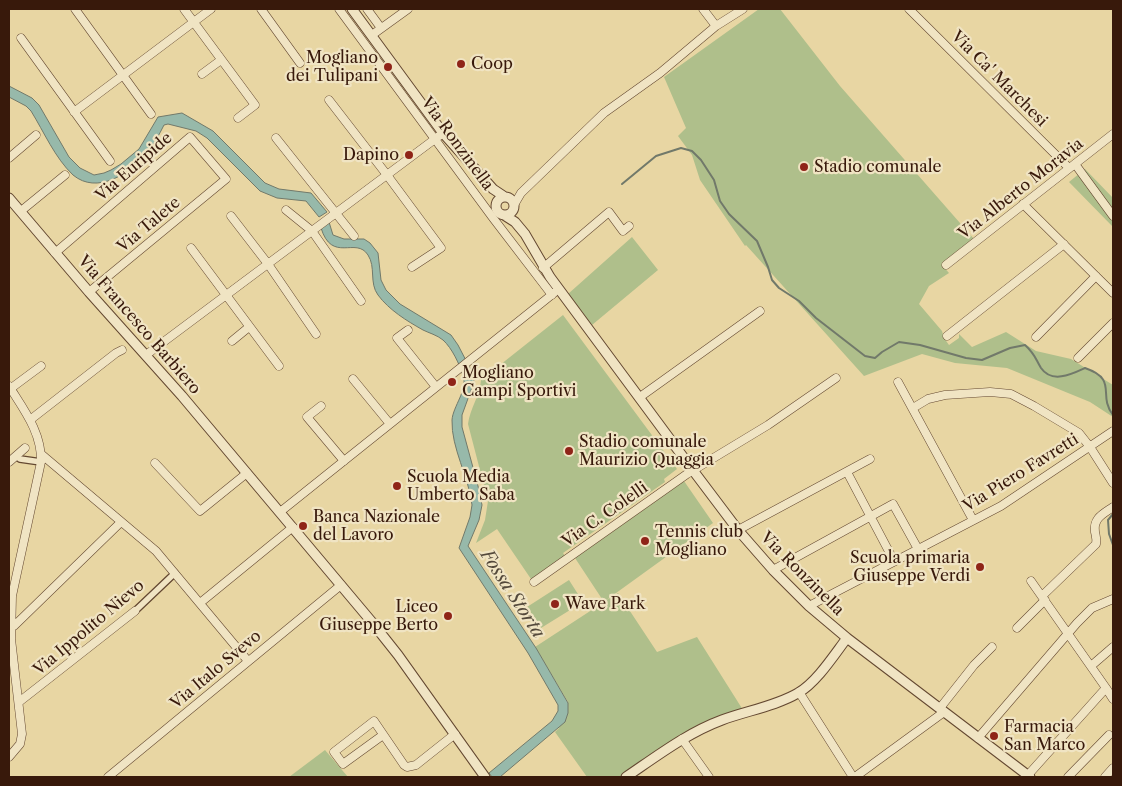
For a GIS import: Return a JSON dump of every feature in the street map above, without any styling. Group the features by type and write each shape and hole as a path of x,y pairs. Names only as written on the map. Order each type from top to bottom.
{"street":[{"path":"75,9 151,114"},
{"path":"184,9 255,105 238,118"},
{"path":"74,112 211,9"},
{"path":"261,9 300,63"},
{"name":"Via Ronzinella","path":"339,9 435,140 640,397 738,530 773,570 810,606 847,638 1029,776 1106,688"},
{"name":"Via Ronzinella","path":"352,9 444,133 497,193 512,200 515,217 555,292"},
{"path":"367,9 381,28"},
{"path":"372,35 408,9"},
{"path":"703,9 716,26"},
{"path":"504,215 510,214 517,199 527,188 604,113 655,76 716,26 743,9"},
{"name":"Via Ca' Marchesi","path":"909,9 1072,166 1113,216"},
{"path":"21,38 110,161"},
{"path":"202,74 221,60"},
{"path":"329,100 388,175 441,248 412,267"},
{"path":"146,354 444,133"},
{"name":"Via Alberto Moravia","path":"946,266 1113,134"},
{"path":"9,158 36,135"},
{"name":"Via Euripide","path":"55,253 190,137 226,179"},
{"path":"276,138 354,236"},
{"path":"20,212 65,175"},
{"name":"Via Talete","path":"89,292 226,179"},
{"name":"Via Ronzinella","path":"489,184 498,212 513,220 522,230"},
{"path":"506,198 517,196 527,188"},
{"name":"Via Francesco Barbiero","path":"9,198 293,526 398,655 485,777"},
{"name":"Via Ronzinella","path":"496,206 499,200 506,198"},
{"path":"1023,204 1113,293"},
{"path":"286,210 312,231 361,301"},
{"path":"543,268 609,212 623,231 629,226"},
{"path":"231,216 268,264 316,334"},
{"path":"948,336 1064,244"},
{"path":"191,248 278,366"},
{"path":"1036,337 1096,276"},
{"path":"280,512 555,292"},
{"path":"640,397 760,311"},
{"path":"1078,358 1113,323"},
{"path":"232,341 250,327"},
{"path":"408,330 397,338 436,387"},
{"path":"30,420 116,352 122,350"},
{"path":"9,757 20,744 22,734 11,639 12,596 41,458 38,437 10,388 41,366"},
{"name":"Via C. Colelli","path":"534,582 692,470 768,425 836,378"},
{"path":"353,379 390,424"},
{"path":"898,382 973,520"},
{"path":"913,408 928,399 945,395 990,392 1011,394 1079,433 1113,483"},
{"path":"321,406 307,417 344,461"},
{"name":"Via Piero Favretti","path":"810,606 1000,506 1113,431"},
{"path":"9,462 25,448"},
{"path":"16,456 20,460 41,458 156,551 248,660"},
{"path":"738,530 870,459"},
{"path":"155,463 200,511 247,473"},
{"path":"847,472 894,561"},
{"path":"773,570 894,504 918,549"},
{"path":"1017,628 1043,598 1096,544 1095,523 1097,518 1113,507"},
{"path":"11,627 121,522"},
{"path":"200,603 293,526"},
{"name":"Via Ippolito Nievo","path":"19,702 134,611 175,573"},
{"path":"1031,581 1113,700"},
{"name":"Via Italo Svevo","path":"108,777 341,585"},
{"path":"978,738 1067,633 1092,608 1113,599"},
{"path":"631,776 682,739 722,720 757,709 799,692 812,680 847,638"},
{"path":"799,692 854,777 942,710 974,666 992,647"},
{"path":"1091,666 1113,647"},
{"path":"383,734 343,764 334,752 374,721 383,734 404,765 411,767 455,734"},
{"path":"1068,777 1109,736"},
{"path":"682,739 709,777"},
{"path":"1105,777 1113,768"}],"green space":[{"name":"Stadio comunale","path":"759,9 780,9 840,86 974,239 942,265 949,273 929,286 919,304 942,331 949,345 959,338 959,334 972,347 1006,332 1036,351 1071,359 1113,385 1113,417 1090,402 1007,368 955,363 922,354 864,376 745,246 700,180 692,155 678,136 686,128 664,77"},
{"path":"1085,169 1113,198 1113,227 1069,182"},
{"path":"632,237 658,270 592,325 568,294"},
{"name":"Stadio comunale Maurizio Quaggia","path":"563,315 677,469 664,479 665,482 563,553 565,556 531,579 497,529 476,543 485,520 488,501 468,424 481,380"},
{"path":"684,481 713,523 605,601 618,593 657,652 697,637 743,710 680,735 620,777 587,777 555,732 559,728 568,702 535,647 604,602 575,558"},
{"name":"Wave Park","path":"569,580 583,602 541,628 527,607"},
{"path":"325,750 348,777 289,777"}],"shaded area":[{"path":"9,86 32,98 39,105 69,157 80,168 94,175 111,170 139,149 158,117 182,113 213,131 265,183 279,189 311,193 327,212 319,217 306,201 277,198 260,191 207,138 196,131 168,124 164,125 146,154 122,175 102,182 82,181 73,175 61,161 31,111 26,106 9,97"},
{"path":"329,222 333,235 344,239 364,239 370,243 378,253 381,280 386,290 400,304 451,335 473,374 474,382 462,415 462,427 482,505 479,520 468,546 536,648 568,703 568,713 565,722 500,777 492,777 489,773 552,721 558,711 558,705 528,653 459,548 470,517 472,505 452,431 453,415 464,387 463,376 450,347 443,340 405,319 387,306 378,295 374,285 372,265 368,255 363,250 331,245 321,228"}],"waterway":[{"path":"622,184 656,156 681,148 692,151 701,160 714,180 720,201 729,214 757,241 772,280 779,288 799,301 816,318 865,356 875,358 899,342 920,345 966,358 982,360 1010,348 1025,345 1041,368 1051,376 1062,376 1085,368 1101,377 1105,383 1107,400 1113,415"},
{"path":"1113,514 1108,520 1109,534 1113,545"}],"place":[{"name":"Coop","path":"461,64"},
{"name":"Mogliano dei Tulipani","path":"388,67"},
{"name":"Dapino","path":"409,155"},
{"name":"Stadio comunale","path":"804,167"},
{"name":"Mogliano Campi Sportivi","path":"452,382"},
{"name":"Stadio comunale Maurizio Quaggia","path":"569,451"},
{"name":"Scuola Media Umberto Saba","path":"397,486"},
{"name":"Banca Nazionale del Lavoro","path":"303,526"},
{"name":"Tennis club Mogliano","path":"645,541"},
{"name":"Scuola primaria Giuseppe Verdi","path":"980,567"},
{"name":"Wave Park","path":"555,604"},
{"name":"Liceo Giuseppe Berto","path":"448,616"},
{"name":"Farmacia San Marco","path":"994,736"}],"water label":[{"name":"Fossa Storta","path":"512,594"}]}
